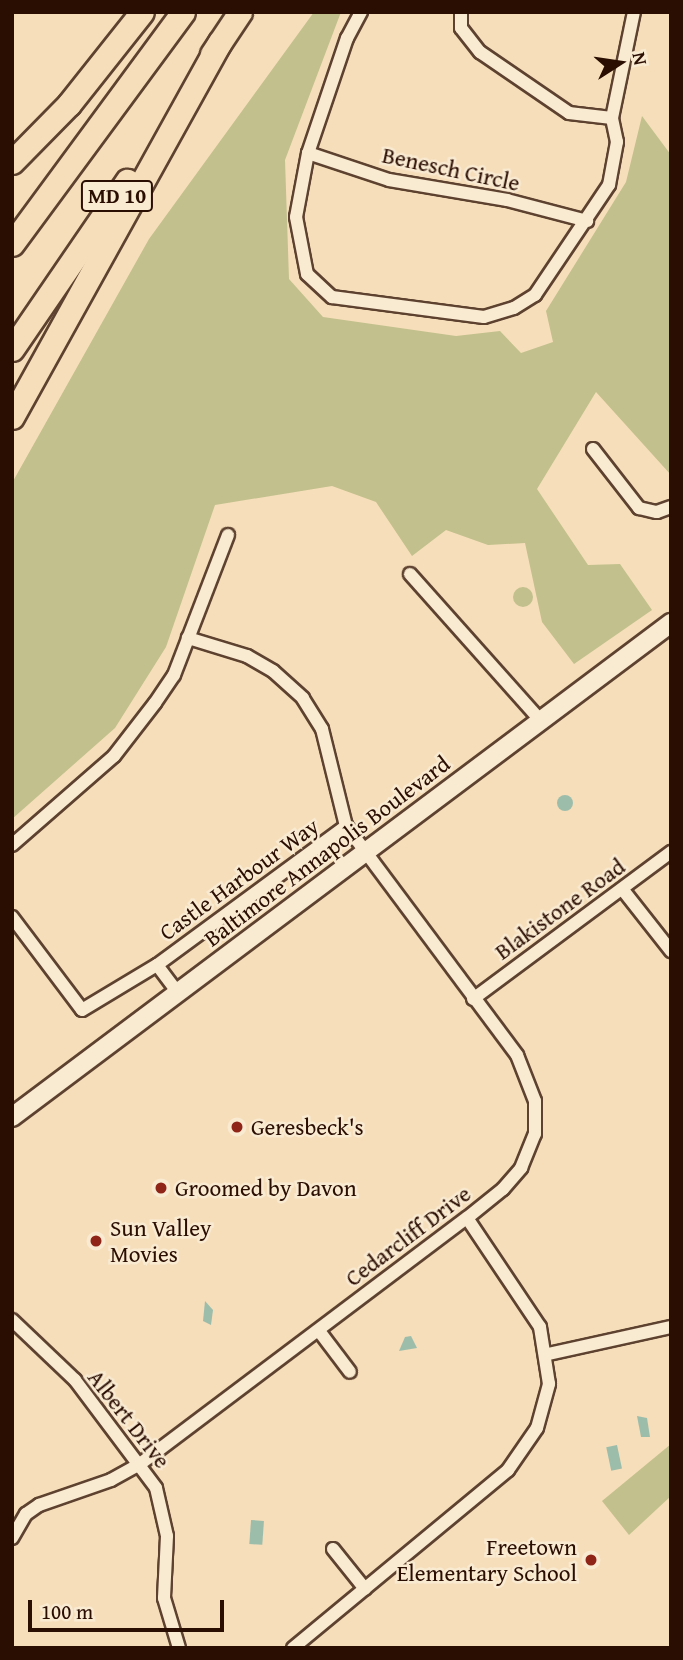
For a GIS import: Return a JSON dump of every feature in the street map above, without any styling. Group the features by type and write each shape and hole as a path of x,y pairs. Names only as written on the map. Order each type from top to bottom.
{"highway":[{"path":"12,162 69,104 142,12"},
{"name":"MD 10","path":"12,244 183,12"},
{"name":"MD 10","path":"12,349 240,12"},
{"path":"12,417 220,42"}],"main road":[{"name":"Baltimore Annapolis Boulevard","path":"12,1117 671,623"}],"street":[{"path":"361,12 342,50 308,153 296,217 307,274 332,297 484,317 514,308 535,295 609,185 617,142 612,118 634,12"},
{"path":"461,12 461,28 480,52 569,113 612,118"},
{"name":"Benesch Circle","path":"308,153 390,180 507,200 587,221"},
{"path":"593,449 639,508 657,512 671,507"},
{"path":"12,845 114,756 174,675 228,535"},
{"path":"410,574 541,721"},
{"name":"Castle Harbour Way","path":"188,638 247,656 273,671 303,698 322,729 346,827 366,853"},
{"name":"Castle Harbour Way","path":"12,917 82,1010 157,965 346,827"},
{"name":"Blakistone Road","path":"473,999 671,852"},
{"name":"Cedarcliff Drive","path":"12,1538 26,1514 39,1505 140,1464 467,1218 503,1189 521,1168 535,1134 535,1101 528,1076 366,853"},
{"path":"623,890 671,951"},
{"name":"Castle Harbour Way","path":"157,965 178,994"},
{"path":"293,1648 508,1470 525,1450 545,1406 548,1354 525,1299 467,1218"},
{"name":"Albert Drive","path":"12,1320 75,1380 140,1464 164,1512 164,1598 178,1648"},
{"path":"548,1354 671,1327"},
{"path":"318,1331 350,1372"},
{"path":"333,1549 365,1590"}],"shaded area":[{"path":"314,12 341,12 285,160 289,279 323,317 456,336 500,331 521,353 553,342 546,311 626,182 642,116 671,155 671,475 596,392 537,489 588,565 620,564 652,610 574,664 542,622 525,543 488,545 446,530 412,556 376,502 332,486 215,505 166,647 115,728 12,819 12,483 149,239"},
{"path":"523,587 530,590 533,597 530,604 523,607 516,604 513,597 516,590"},
{"path":"565,795 573,803 565,811 557,803"},
{"path":"205,1301 213,1310 211,1325 203,1321"},
{"path":"411,1336 417,1348 399,1351 405,1337"},
{"path":"637,1416 647,1418 650,1437 641,1437"},
{"path":"671,1444 671,1496 629,1535 602,1501"},
{"path":"617,1445 622,1468 611,1471 606,1447"},
{"path":"251,1520 264,1521 262,1545 249,1544"}],"place":[{"name":"Geresbeck's","path":"237,1127"},
{"name":"Groomed by Davon","path":"161,1188"},
{"name":"Sun Valley Movies","path":"96,1241"},
{"name":"Freetown Elementary School","path":"591,1560"}]}
